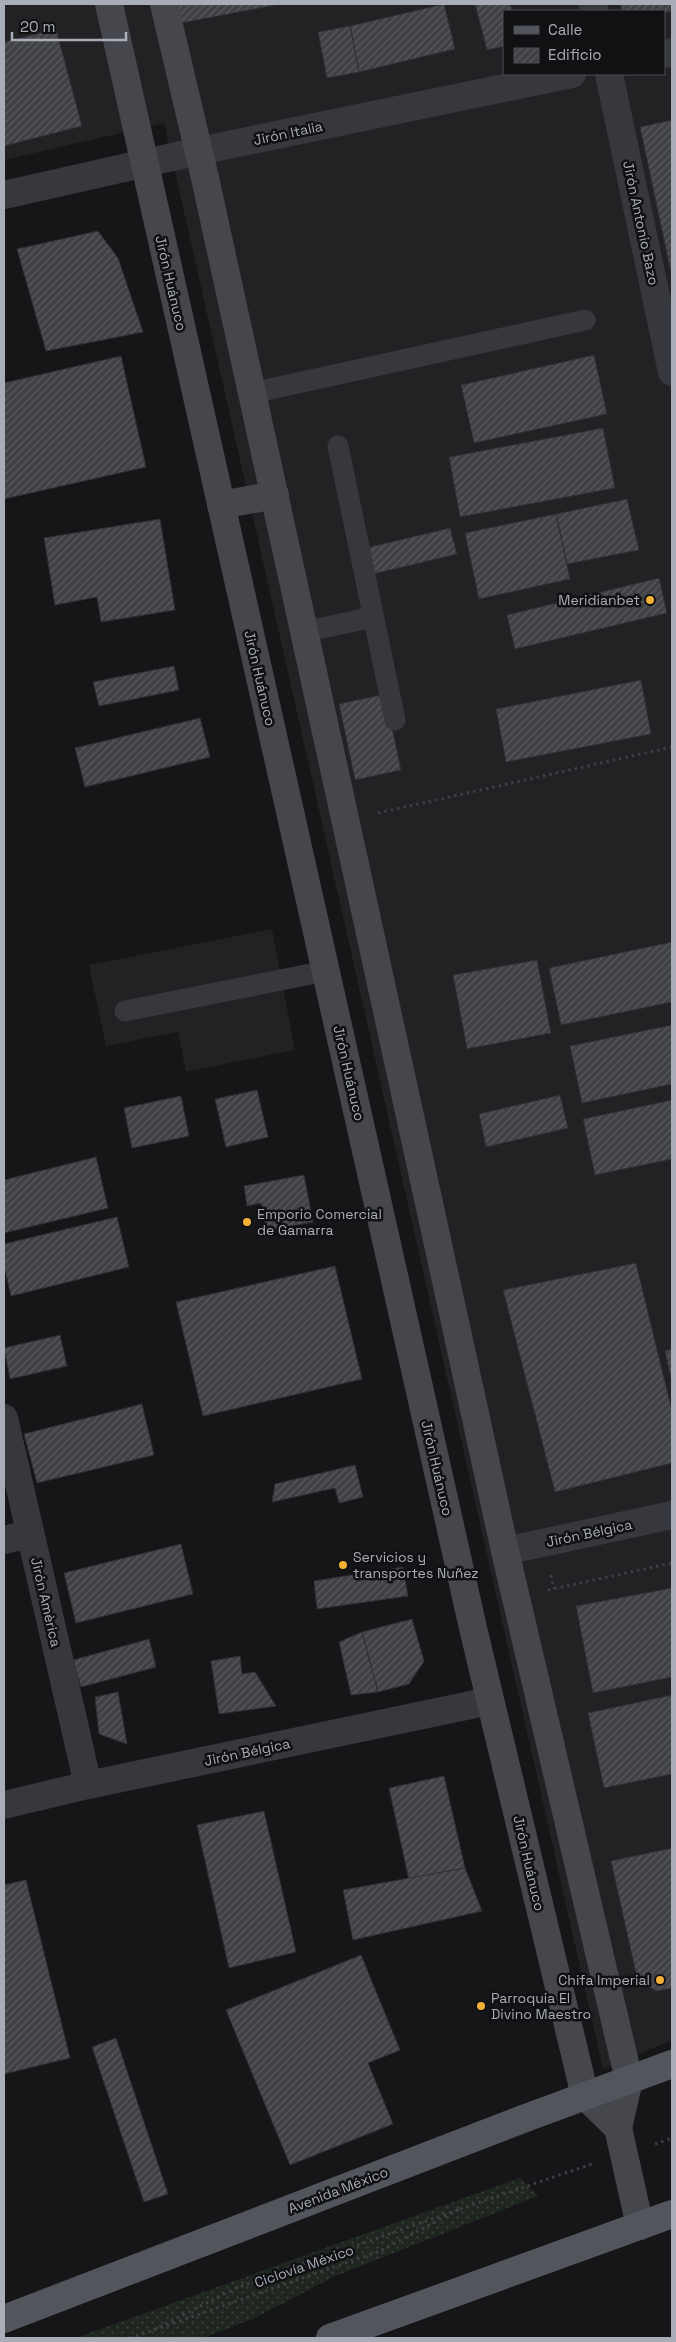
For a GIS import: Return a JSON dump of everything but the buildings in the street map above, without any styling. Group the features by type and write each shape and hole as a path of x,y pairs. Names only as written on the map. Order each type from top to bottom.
{"main road":[{"name":"Avenida México","path":"4,2319 672,2064"},
{"path":"330,2338 672,2214"}],"street":[{"name":"Jirón Huánuco","path":"108,4 490,1701 585,2096"},
{"path":"164,4 199,151 275,495 505,1551 629,2080 618,2128 640,2226"},
{"name":"Jirón Italia","path":"4,195 199,151 567,75"},
{"name":"Jirón Antonio Bazo","path":"609,75 672,372"},
{"path":"221,505 275,495"},
{"name":"Jirón Amèrica","path":"4,1418 88,1785"},
{"name":"Jirón Bélgica","path":"505,1551 672,1515"},
{"path":"4,1540 30,1534"},
{"name":"Jirón Bélgica","path":"4,1805 88,1785 490,1701"},
{"path":"585,2096 618,2128"}],"lane":[{"path":"252,393 585,320"},
{"path":"338,446 396,720"},
{"path":"304,632 373,617"},
{"path":"125,1011 270,980 326,971"}],"path":[{"path":"346,820 672,747"},
{"path":"546,1591 672,1563"},
{"name":"Ciclovía México","path":"151,2331 236,2288 460,2209 672,2138"},
{"name":"Ciclovía México","path":"130,2338 380,2251 460,2209"}],"shaded area":[{"path":"4,4 672,4 672,2040 603,2069 164,123 4,160"},
{"path":"272,929 295,1050 186,1072 178,1032 106,1046 89,965"},
{"path":"520,2178 538,2196 333,2277 253,2319 202,2338 76,2338"}],"place":[{"name":"Meridianbet","path":"650,600"},
{"name":"Emporio Comercial de Gamarra","path":"247,1222"},
{"name":"Servicios y transportes Nuñez","path":"343,1565"},
{"name":"Chifa Imperial","path":"660,1980"},
{"name":"Parroquia El Divino Maestro","path":"481,2006"}]}
